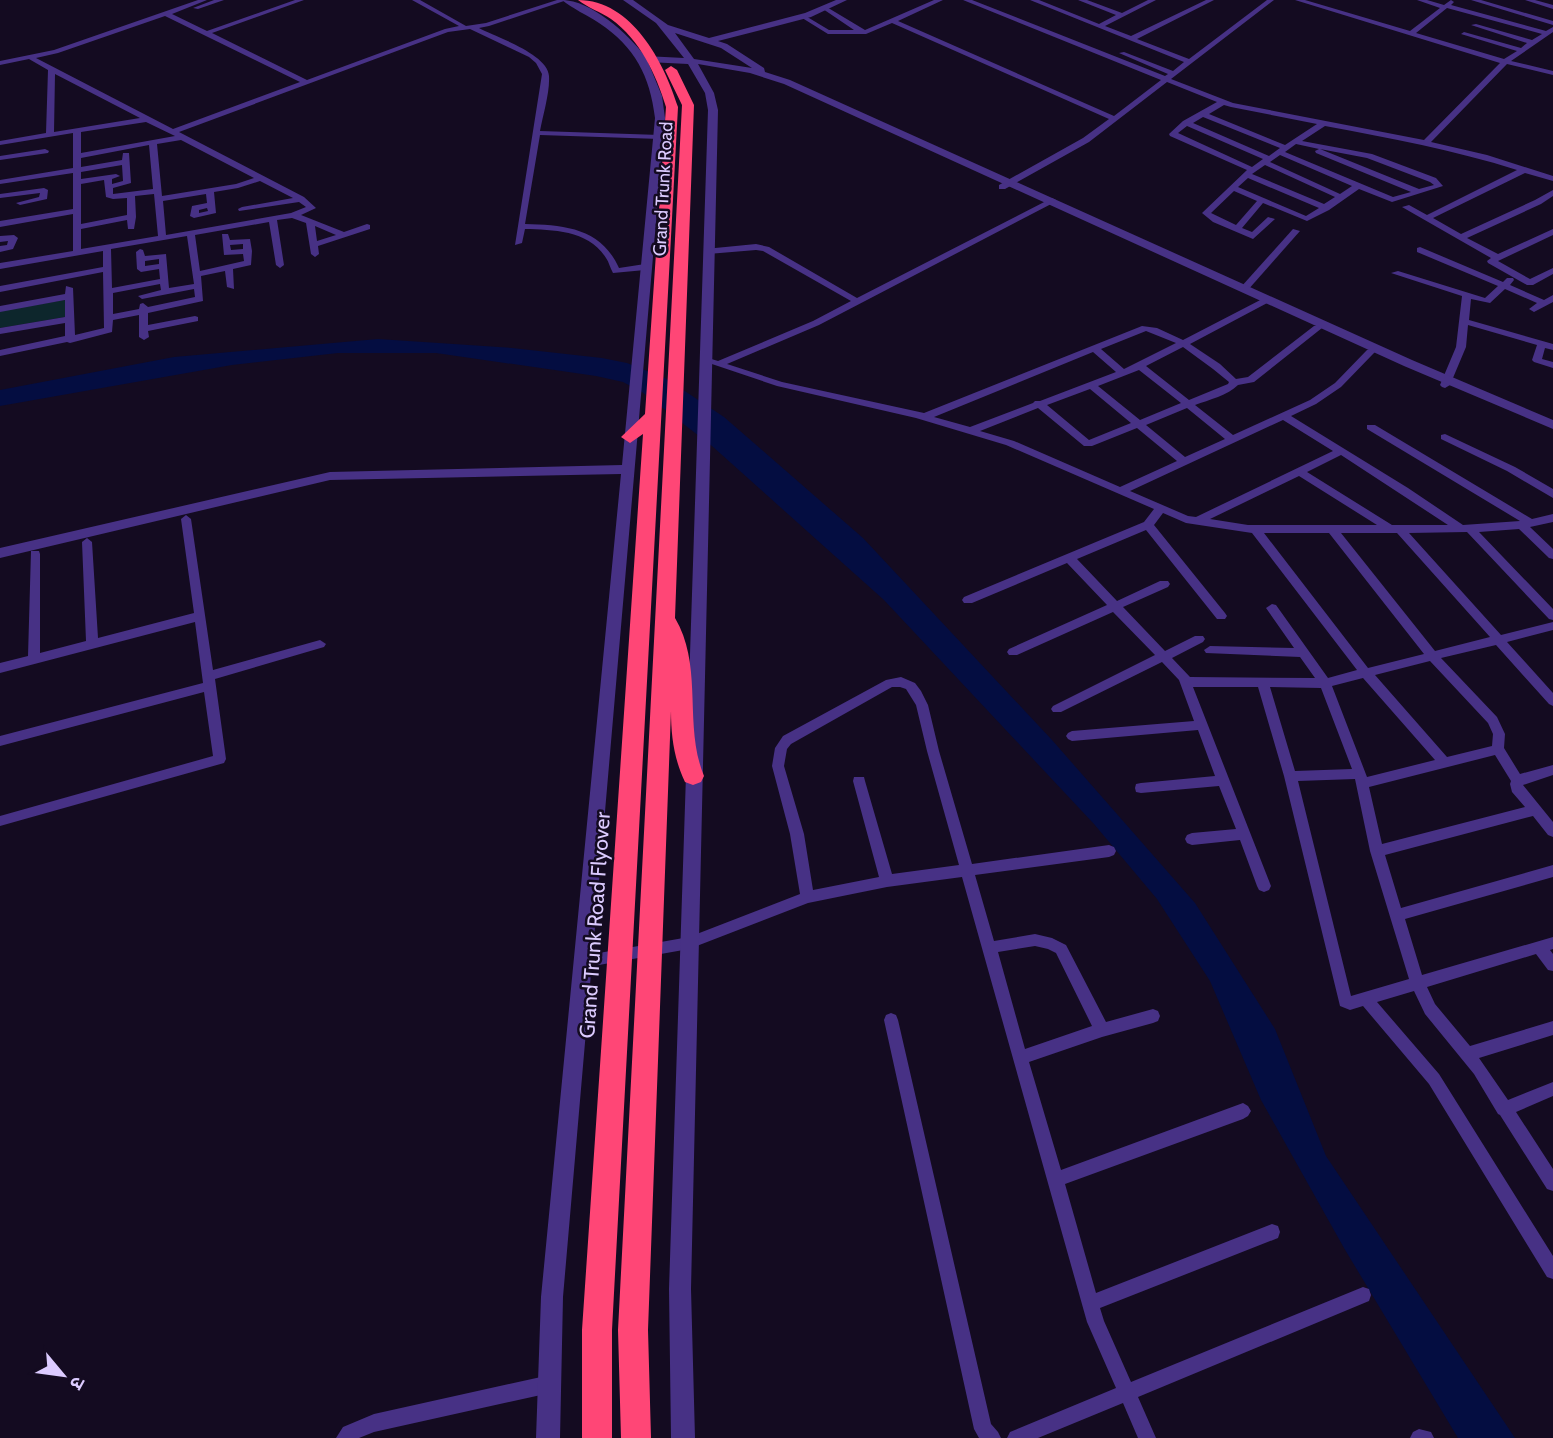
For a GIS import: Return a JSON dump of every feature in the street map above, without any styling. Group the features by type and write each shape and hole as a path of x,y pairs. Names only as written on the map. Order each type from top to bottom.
{"highway":[{"name":"Grand Trunk Road","path":"584,0 623,22 641,44 666,86 672,107 653,416"},
{"name":"Grand Trunk Road","path":"604,0 635,18 680,84 688,104 665,614"},
{"path":"629,437 653,416"},
{"name":"Grand Trunk Road Flyover","path":"597,1438 597,1330 653,416"},
{"path":"636,1438 633,1329 665,614"},
{"path":"665,614 680,656 683,746 686,762 693,776"}],"street":[{"path":"169,15 204,0"},
{"path":"0,64 32,59 221,0"},
{"path":"207,33 301,0"},
{"path":"415,0 531,57 544,67 546,74 518,243"},
{"path":"173,132 467,26 487,25 565,0 612,25 645,63 660,104 660,138 632,404 552,1297 548,1438"},
{"path":"627,0 668,28 693,63 713,102 680,1289 683,1438"},
{"path":"709,41 803,16 843,0"},
{"path":"803,16 828,32 862,32 940,0"},
{"path":"966,0 1223,102 1256,112 1426,143 1553,178"},
{"path":"988,0 1172,73"},
{"path":"1033,0 1188,61"},
{"path":"1081,0 1122,15"},
{"path":"1130,0 1143,5"},
{"path":"1099,26 1153,0"},
{"path":"1131,39 1211,0"},
{"path":"1006,184 1086,139 1115,119 1172,73 1272,0"},
{"path":"1298,0 1505,62 1553,73"},
{"path":"1320,6 1331,0"},
{"path":"1420,0 1550,31"},
{"path":"1411,34 1454,0"},
{"path":"1474,0 1491,2 1553,23"},
{"path":"1528,0 1553,7"},
{"path":"825,8 862,32"},
{"path":"169,15 306,82"},
{"path":"1450,45 1484,15"},
{"path":"893,21 1115,119"},
{"path":"1474,25 1533,43"},
{"path":"668,28 732,50 763,76"},
{"path":"1426,143 1505,62 1550,31"},
{"path":"1464,34 1521,50"},
{"path":"0,266 293,215 312,209 310,204 301,199 32,59"},
{"path":"645,63 693,63 763,76 1244,289 1317,328 1370,352 1553,425"},
{"path":"45,175 52,69"},
{"path":"1223,102 1173,132 1174,136 1326,208"},
{"path":"1203,114 1392,200 1439,184 1369,156 1298,142"},
{"path":"0,143 148,119"},
{"path":"1186,123 1341,197"},
{"path":"1271,219 1253,236 1206,213 1249,172 1322,124"},
{"path":"77,131 77,253"},
{"path":"536,133 660,138"},
{"path":"77,156 183,137"},
{"path":"153,142 162,238"},
{"path":"1298,142 1419,192"},
{"path":"77,182 108,182 127,174 125,147"},
{"path":"0,158 45,151"},
{"path":"106,151 106,165"},
{"path":"0,167 16,163 16,155"},
{"path":"0,182 126,162"},
{"path":"1427,218 1526,169"},
{"path":"108,182 109,195 113,197 210,191 261,178"},
{"path":"1232,187 1307,219 1359,185"},
{"path":"238,186 242,224"},
{"path":"210,191 211,205"},
{"path":"1462,237 1538,202 1553,192"},
{"path":"131,196 131,228"},
{"path":"0,197 19,198 20,220"},
{"path":"242,209 301,199"},
{"path":"1238,228 1262,200"},
{"path":"1047,202 1553,432"},
{"path":"719,364 858,302 1047,202"},
{"path":"1406,207 1498,258"},
{"path":"0,224 77,211"},
{"path":"293,215 345,235"},
{"path":"77,227 132,217"},
{"path":"272,218 280,265"},
{"path":"310,222 314,249 367,227"},
{"path":"521,226 576,230 592,240 613,260 616,271 645,267"},
{"path":"197,274 247,264 246,241 226,243 224,227"},
{"path":"1244,289 1296,231"},
{"path":"1553,232 1491,263 1532,284 1553,271"},
{"path":"109,317 197,301 200,297 191,233"},
{"path":"0,239 14,238 10,247 0,249"},
{"path":"140,242 141,259 162,255 165,291"},
{"path":"0,353 109,330 107,247"},
{"path":"708,251 756,247 766,249 858,302"},
{"path":"1420,250 1549,301"},
{"path":"0,289 108,269"},
{"path":"229,269 231,287"},
{"path":"1395,273 1489,300 1515,275"},
{"path":"69,276 70,340"},
{"path":"108,291 164,281"},
{"path":"142,285 144,333 195,319"},
{"path":"142,296 198,286"},
{"path":"1446,382 1461,347 1467,295"},
{"path":"0,309 70,296"},
{"path":"970,431 1140,366 1265,301"},
{"path":"1534,309 1549,301"},
{"path":"0,331 69,318"},
{"path":"1464,321 1548,345 1537,360 1553,365"},
{"path":"924,417 1144,328 1162,332 1234,382 1251,380 1317,328"},
{"path":"1095,349 1122,372"},
{"path":"1120,491 1324,396 1370,352"},
{"path":"705,360 780,384 924,417 1010,443 1197,521 1255,529 1466,529 1527,525 1553,518"},
{"path":"1140,366 1232,439"},
{"path":"1038,403 1088,444 1224,390 1234,382"},
{"path":"1090,384 1184,461"},
{"path":"1283,415 1466,529 1553,616"},
{"path":"1371,427 1527,525 1553,555"},
{"path":"1445,438 1511,469 1553,494"},
{"path":"1197,521 1340,451"},
{"path":"1300,472 1394,528 1553,701"},
{"path":"0,563 330,486 626,474"},
{"path":"0,553 330,476 626,474"},
{"path":"968,600 1147,525 1161,508"},
{"path":"0,821 220,759 186,519"},
{"path":"1147,525 1221,616"},
{"path":"1255,529 1366,673 1443,761"},
{"path":"1332,529 1432,656 1493,720 1499,734 1498,748 1517,780 1517,788 1553,831"},
{"path":"87,542 92,644"},
{"path":"34,659 35,554"},
{"path":"1069,558 1186,682 1264,886"},
{"path":"1013,652 1164,584"},
{"path":"1272,608 1325,683 1360,779 1377,851 1418,984 1442,1026 1468,1054 1553,1183"},
{"path":"0,668 200,616"},
{"path":"1186,682 1325,683 1553,626"},
{"path":"1057,709 1199,639"},
{"path":"0,741 209,681 320,644"},
{"path":"1210,650 1304,653"},
{"path":"807,897 797,834 778,766 781,748 787,740 896,681 911,687 923,707 966,869 1096,1322 1147,1438"},
{"path":"1263,682 1290,776 1342,998 1350,1003 1546,945 1553,965"},
{"path":"1072,736 1202,725"},
{"path":"1290,776 1360,779 1498,748"},
{"path":"1517,780 1553,770"},
{"path":"1141,788 1223,780"},
{"path":"859,781 887,881"},
{"path":"1377,851 1535,810"},
{"path":"1192,839 1244,834"},
{"path":"582,962 689,943 807,897 887,881 1109,851"},
{"path":"1397,915 1553,871"},
{"path":"989,948 1037,938 1049,940 1061,949 1102,1030"},
{"path":"1365,998 1434,1079 1553,1271"},
{"path":"1020,1058 1153,1016"},
{"path":"891,1020 983,1429 992,1438"},
{"path":"1468,1054 1553,1028"},
{"path":"1503,1109 1553,1089"},
{"path":"1055,1180 1243,1111"},
{"path":"1091,1303 1272,1231"},
{"path":"1016,1438 1363,1295"},
{"path":"345,1438 374,1423 550,1384"},
{"path":"1419,1438 1425,1438"}],"green space":[{"path":"65,300 65,317 0,328 0,311"}],"shaded area":[{"path":"378,339 512,348 602,358 627,363 665,378 724,417 863,538 1052,740 1195,903 1275,1029 1326,1156 1515,1438 1458,1438 1344,1248 1261,1100 1210,981 1157,899 1094,824 884,600 712,446 642,392 623,382 596,376 436,353 338,353 232,365 0,406 0,390 174,357"}]}
